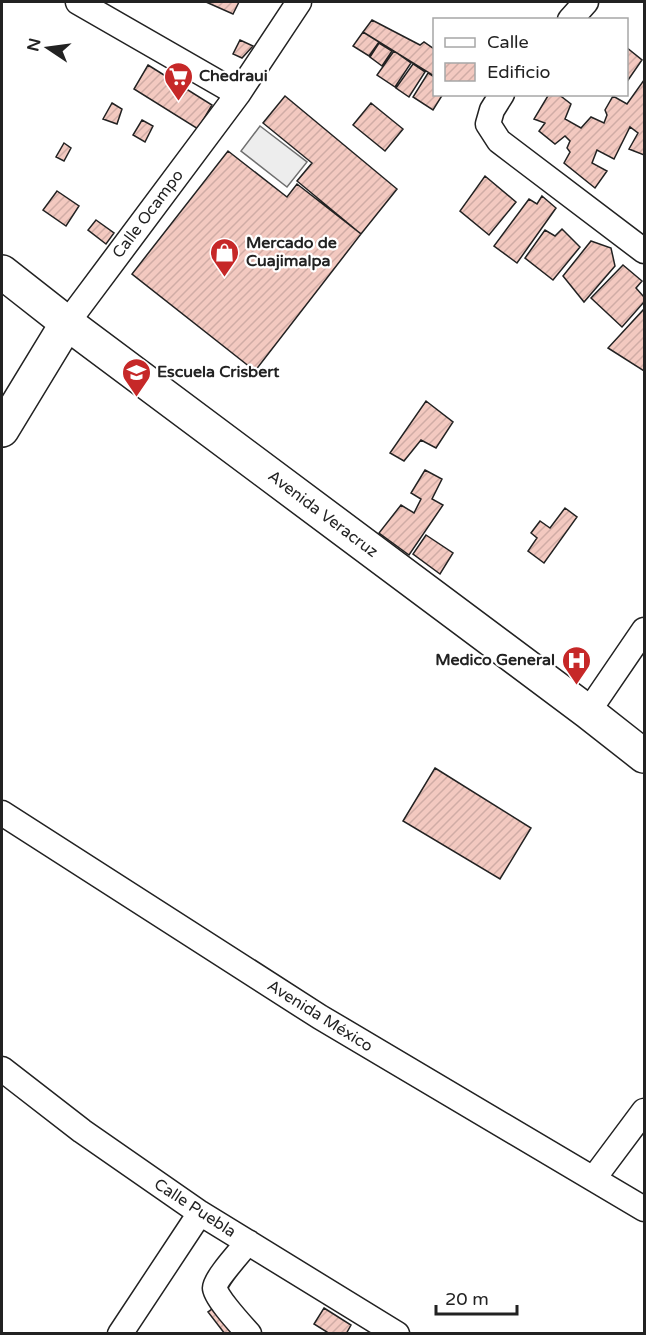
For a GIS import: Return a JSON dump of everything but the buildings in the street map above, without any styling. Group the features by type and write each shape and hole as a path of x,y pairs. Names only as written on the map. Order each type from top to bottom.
{"street":[{"path":"78,2 238,94"},
{"name":"Calle Ocampo","path":"2,430 67,323 238,94 299,2"},
{"path":"572,18 586,2"},
{"path":"501,96 492,110 488,124 499,141 645,251"},
{"name":"Avenida Veracruz","path":"2,272 645,756"},
{"path":"588,712 645,630"},
{"name":"Avenida México","path":"2,813 320,1017 645,1209"},
{"name":"Calle Puebla","path":"2,1069 82,1131 200,1213 397,1334"},
{"path":"594,1178 645,1111"},
{"path":"120,1334 200,1213"},
{"path":"248,1242 218,1280 215,1289 218,1296 249,1334"}],"shaded area":[{"path":"260,126 307,162 287,187 241,151"}],"place":[{"name":"Chedraui","path":"178,102"},
{"name":"Mercado de Cuajimalpa","path":"225,278"},
{"name":"Escuela Crisbert","path":"136,398"},
{"name":"Medico General","path":"576,686"}]}
